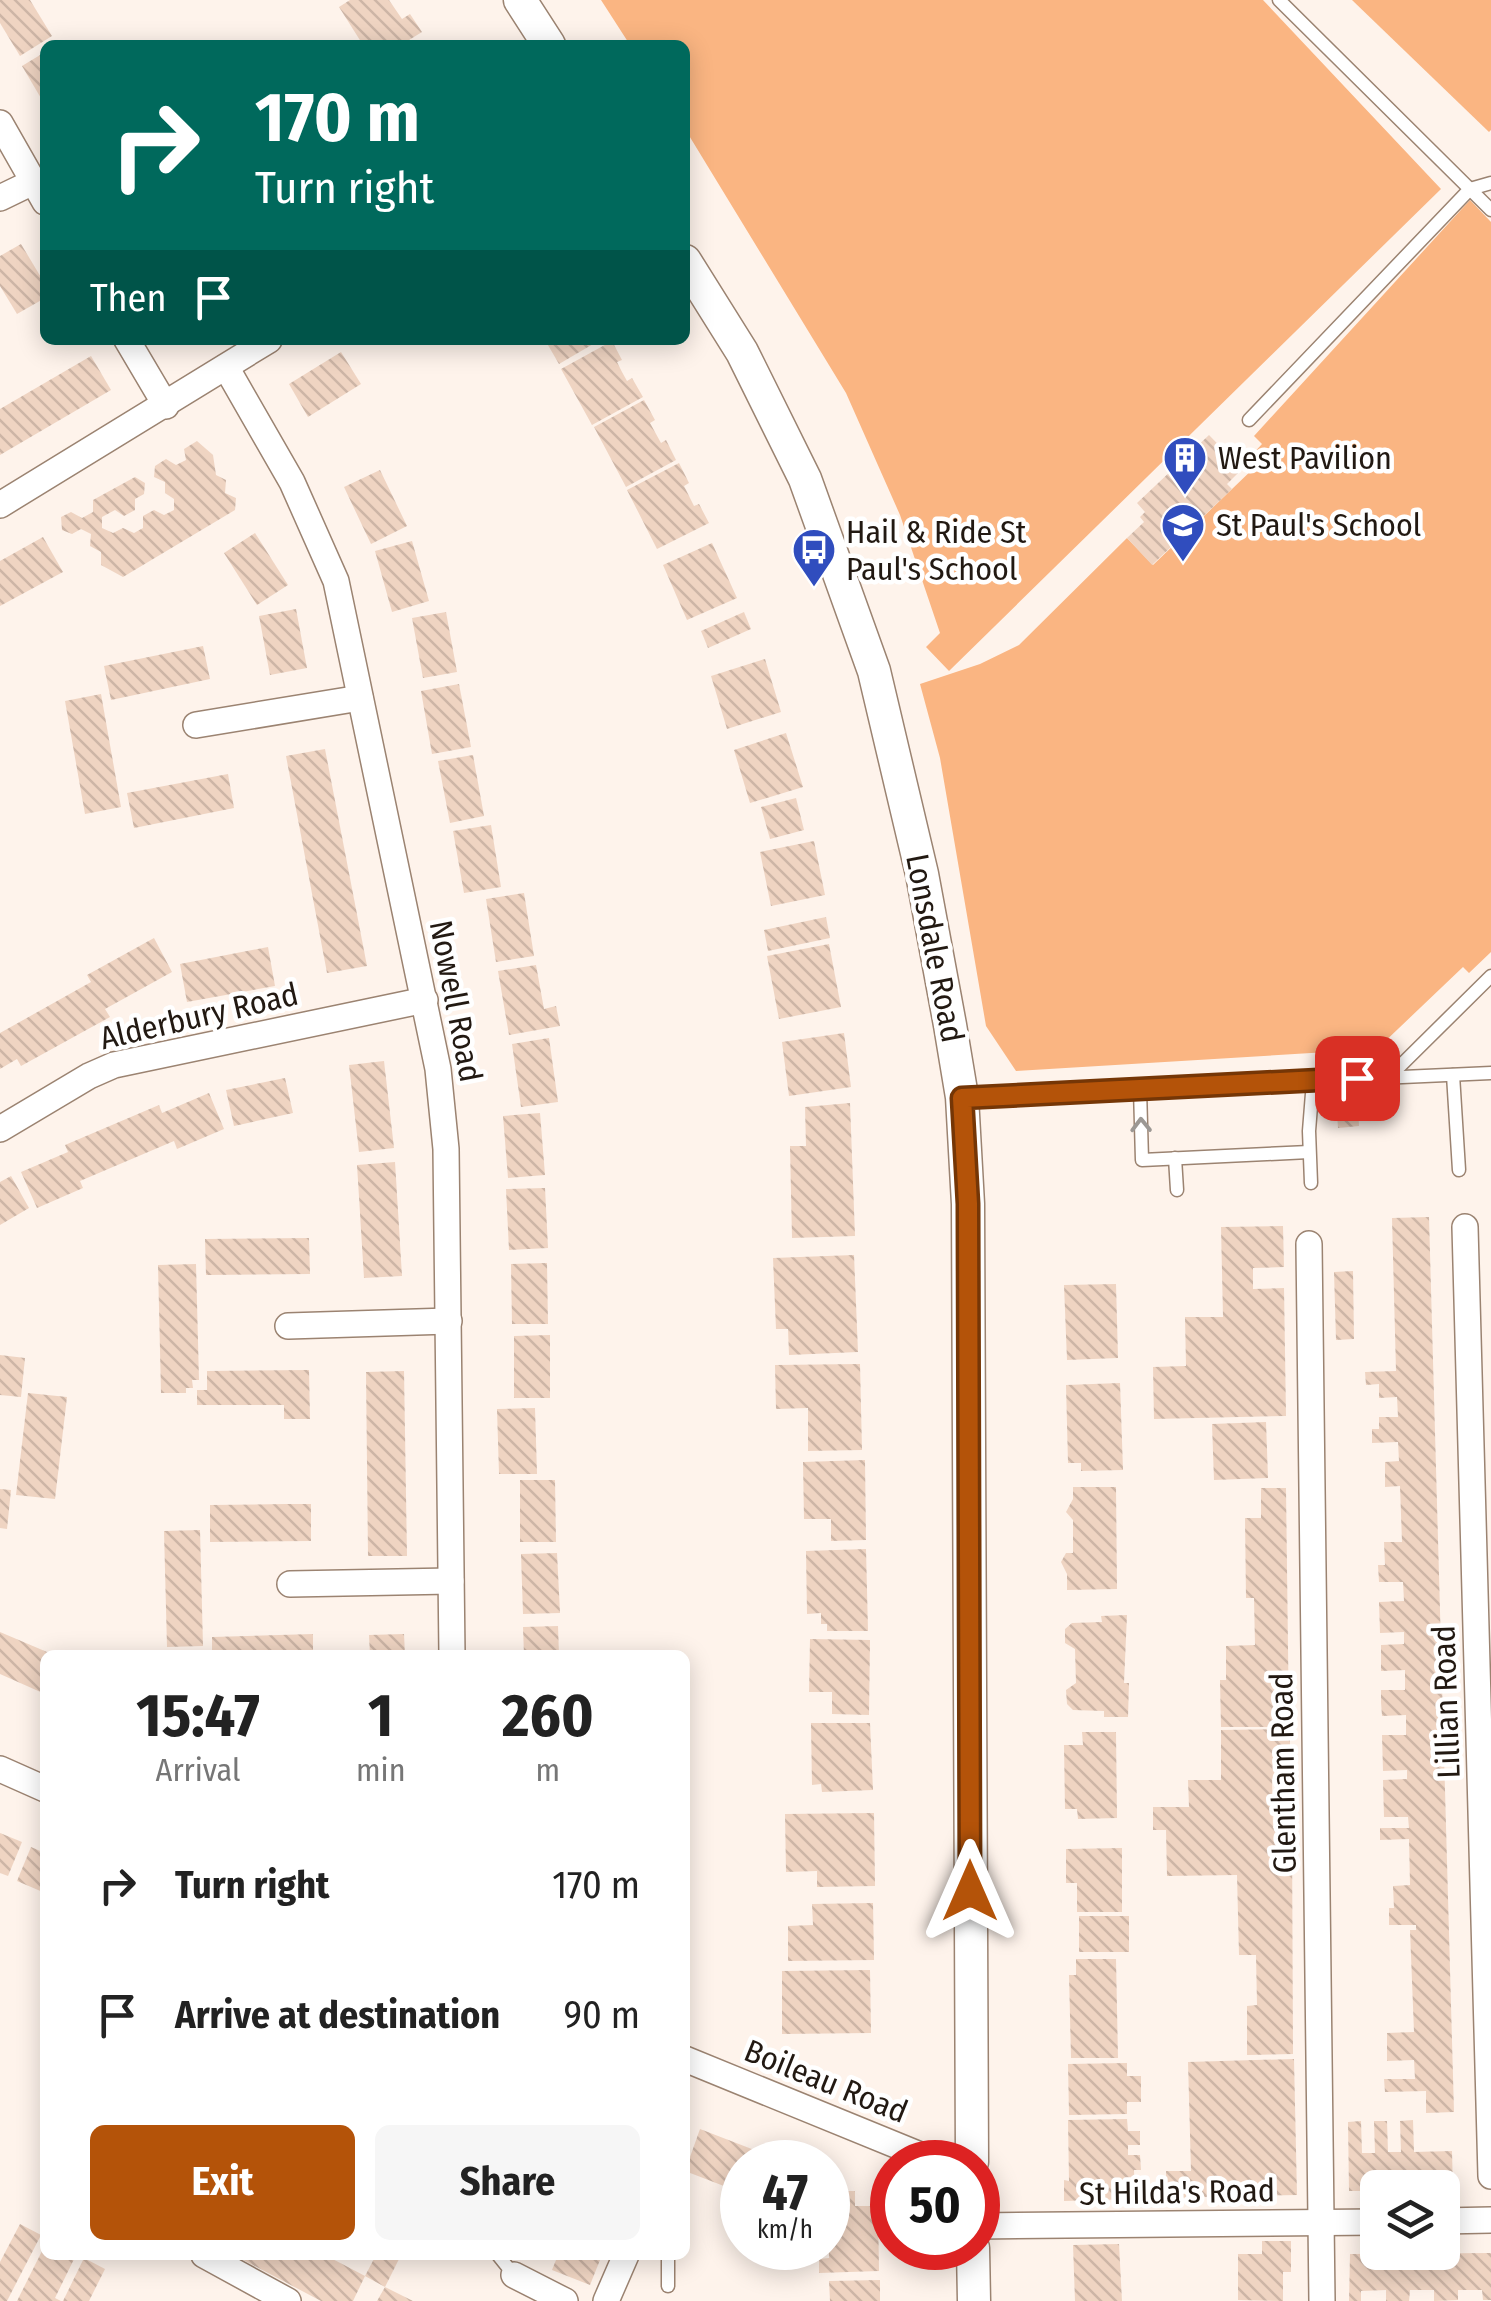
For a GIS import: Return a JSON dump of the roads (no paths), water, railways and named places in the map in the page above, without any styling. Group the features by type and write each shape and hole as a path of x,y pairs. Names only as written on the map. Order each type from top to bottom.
{"main road":[{"path":"520,0 545,40"},
{"name":"Lonsdale Road","path":"690,269 742,352 805,479 874,672 922,874 962,1098 968,1204 972,2140"},
{"path":"973,2270 974,2301"}],"street":[{"path":"0,123 39,192 0,198"},
{"path":"130,345 166,406"},
{"path":"0,505 261,345"},
{"name":"Nowell Road","path":"226,367 292,482 327,556 343,608 438,1069 446,1149 452,1650"},
{"path":"196,724 360,698"},
{"name":"Alderbury Road","path":"0,1129 114,1064 425,1000"},
{"name":"Lillian Road","path":"1465,1227 1491,2176"},
{"name":"Glentham Road","path":"1309,1244 1322,2301"},
{"path":"288,1326 449,1320"},
{"path":"290,1584 452,1581"},
{"path":"0,1769 40,1787"},
{"name":"Boileau Road","path":"690,2061 884,2140"},
{"path":"1460,2220 1491,2220"},
{"name":"St Hilda's Road","path":"1000,2226 1360,2222"},
{"path":"213,2260 288,2301"},
{"path":"606,2301 624,2260"},
{"path":"506,2265 565,2301"}],"lane":[{"path":"1280,0 1491,210"},
{"path":"1248,420 1470,189 1491,183"},
{"path":"1390,1076 1491,976"},
{"path":"962,1098 1491,1073"},
{"path":"1453,1075 1458,1170"},
{"path":"1311,1182 1313,1080"},
{"path":"1140,1089 1142,1160 1310,1152"},
{"path":"1175,1158 1177,1190"},
{"path":"668,2260 668,2286"}],"place":[{"name":"West Pavilion","path":"1185,496"},
{"name":"St Paul's School","path":"1183,563"},
{"name":"Hail & Ride St Paul's School","path":"814,588"}]}
